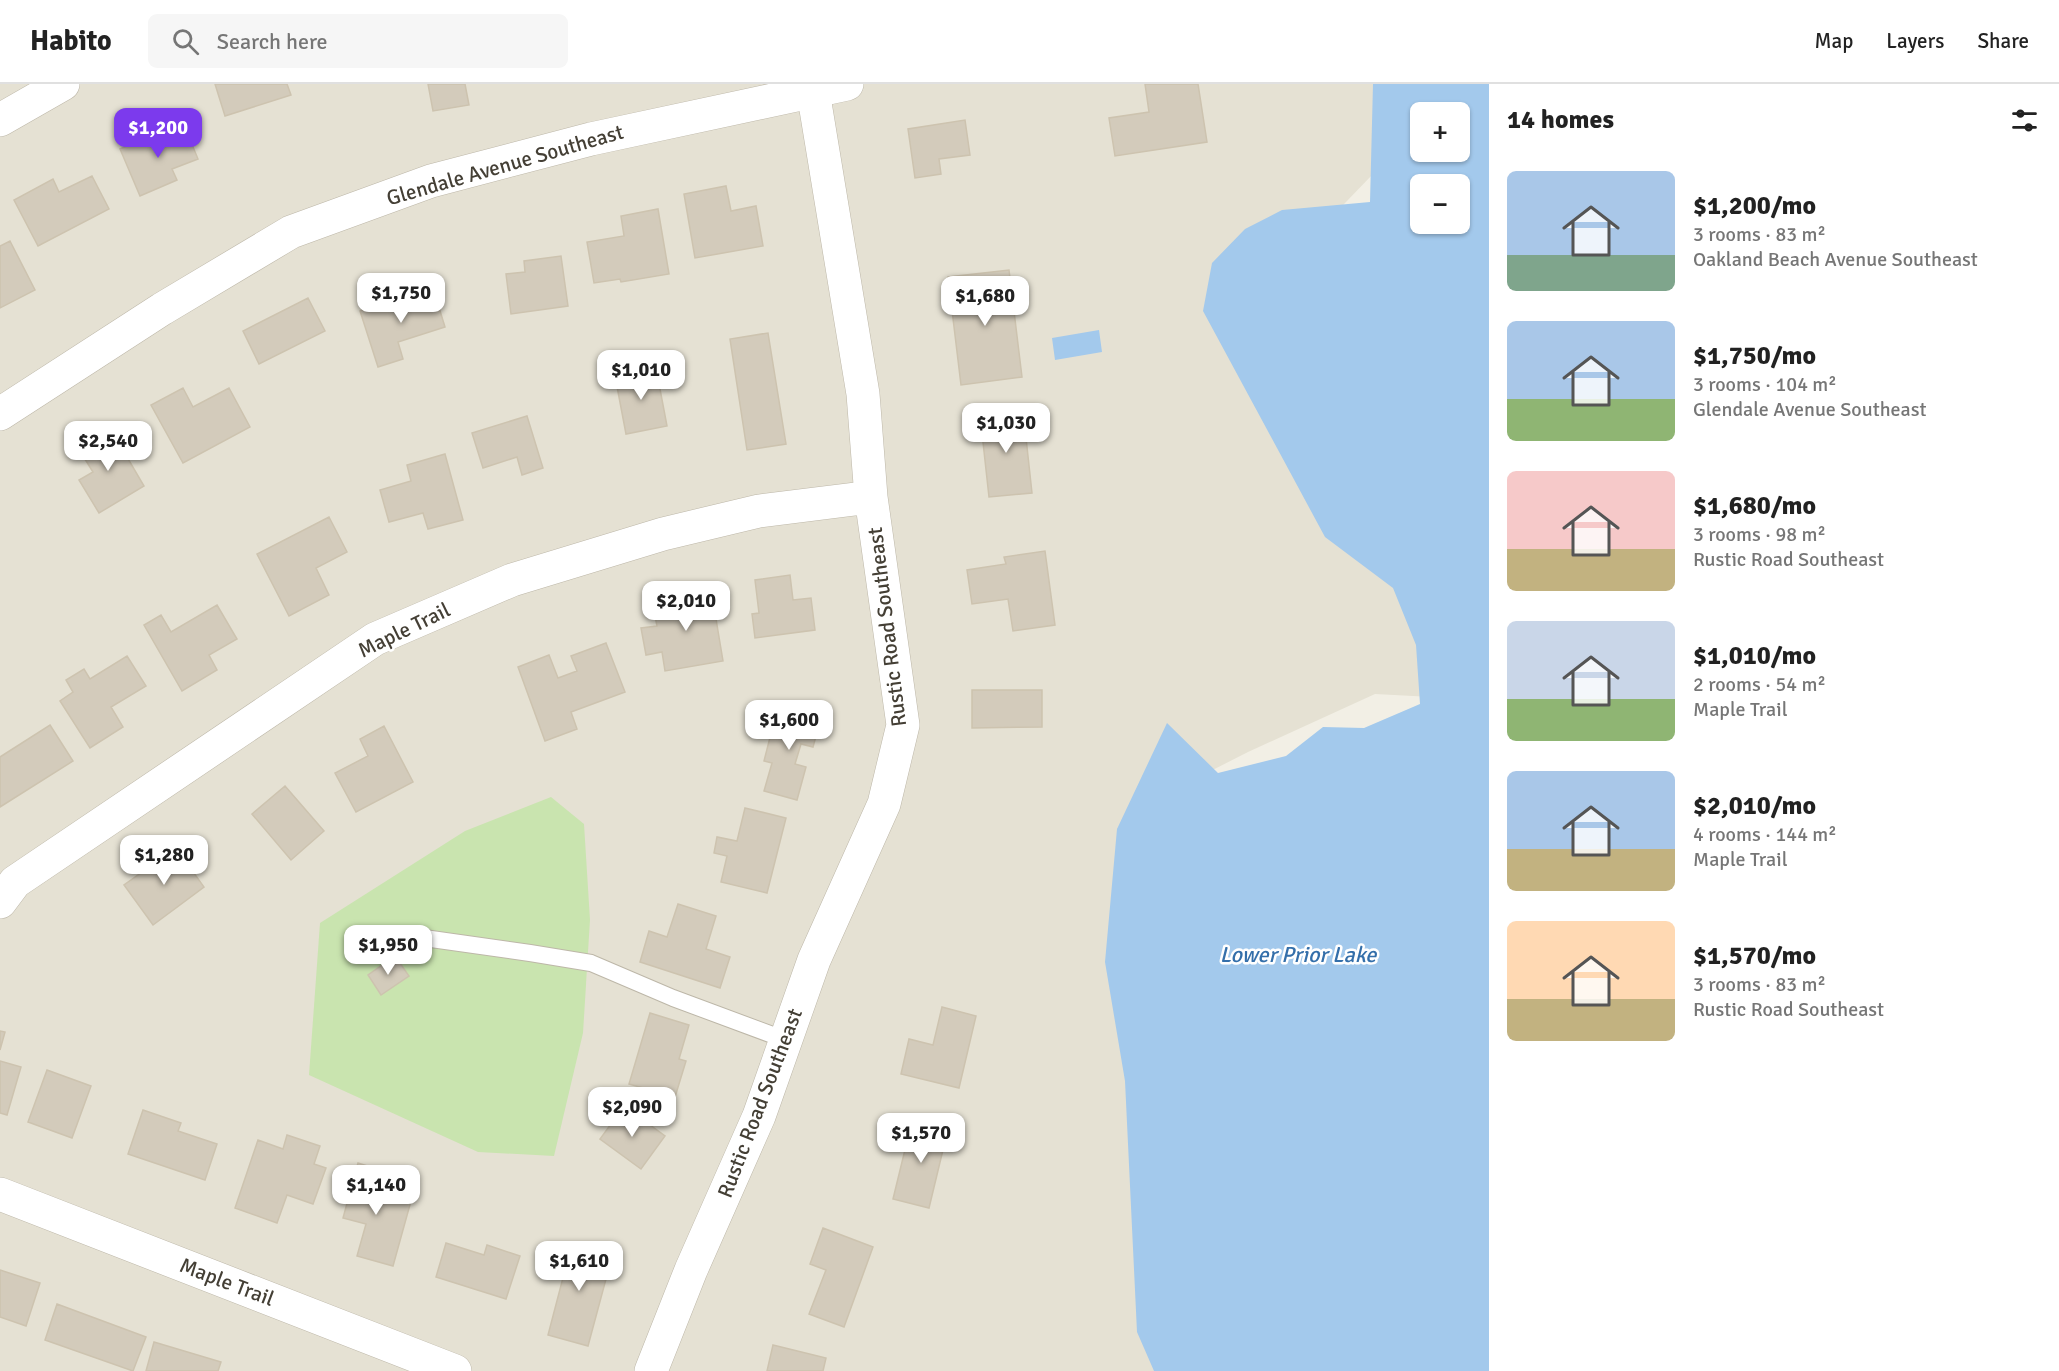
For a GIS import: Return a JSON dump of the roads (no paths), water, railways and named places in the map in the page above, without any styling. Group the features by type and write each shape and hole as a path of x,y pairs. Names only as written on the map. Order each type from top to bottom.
{"street":[{"path":"0,120 63,84"},
{"name":"Glendale Avenue Southeast","path":"0,414 162,309 291,232 430,181 591,139 847,84"},
{"name":"Rustic Road Southeast","path":"651,1371 759,1116 814,960 884,804 903,725 871,496 863,394 813,91"},
{"name":"Maple Trail","path":"0,902 15,882 375,639 512,580 663,534 759,511 871,496"},
{"name":"Maple Trail","path":"0,1194 455,1371"}],"lane":[{"path":"410,936 530,952 591,963 673,998 786,1040"}],"water":[{"name":"Lower Prior Lake","path":"1373,84 1489,84 1489,1371 1154,1371 1137,1332 1125,1081 1105,962 1117,829 1167,723 1218,773 1286,756 1323,727 1364,728 1420,704 1416,645 1393,588 1325,537 1203,311 1212,263 1245,229 1282,210 1370,202"},
{"path":"1099,330 1102,352 1055,360 1052,338"}]}
